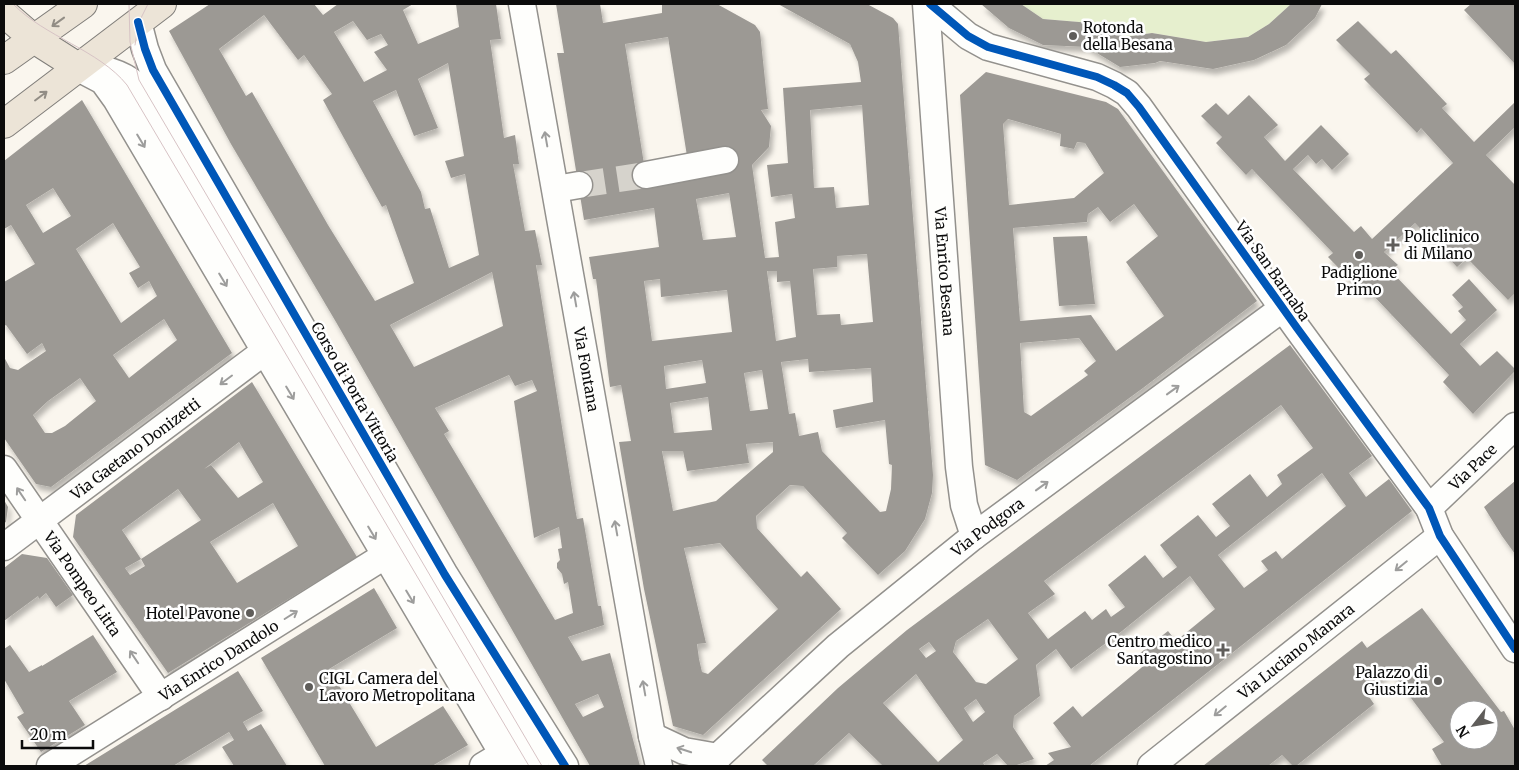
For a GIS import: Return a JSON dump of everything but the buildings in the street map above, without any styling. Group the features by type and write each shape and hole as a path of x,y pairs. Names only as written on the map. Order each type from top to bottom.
{"main road":[{"path":"4,60 83,4"},
{"path":"4,124 78,67 140,13 162,4"},
{"path":"4,13 34,40 78,67"}],"street":[{"name":"Via Fontana","path":"522,4 567,187 652,736 659,766"},
{"name":"Via San Barnaba","path":"928,4 968,36 988,47 1097,76 1127,94 1153,126 1429,508 1440,536 1515,649"},
{"name":"Via Enrico Besana","path":"928,4 959,467 964,505 974,536"},
{"path":"136,85 133,59 140,13"},
{"name":"Corso di Porta Vittoria","path":"140,13 145,49 153,70 445,575 565,766"},
{"path":"78,67 97,67 114,74 123,75 136,85 536,766"},
{"path":"78,67 103,81 116,99 386,555 499,762"},
{"path":"646,175 725,160"},
{"name":"Via Podgora","path":"712,762 838,646 974,536 1283,308"},
{"name":"Via Gaetano Donizetti","path":"4,547 265,351"},
{"name":"Via Pace","path":"1429,508 1515,426"},
{"name":"Via Pompeo Litta","path":"4,469 161,697"},
{"name":"Via Luciano Manara","path":"1151,766 1440,536"},
{"name":"Via Enrico Dandolo","path":"50,766 386,555"},
{"path":"652,736 712,762"}],"green space":[{"path":"1021,4 1291,4 1269,24 1248,37 1206,42 1152,33 1124,37 1103,24 1043,19"}],"tunnel":[{"path":"579,185 646,175"}],"tram line":[{"path":"13,4 40,26 102,62 127,85 529,766"},
{"path":"129,4 130,42 139,80 542,766"},
{"path":"135,45 139,22 148,4"}],"cycle path":[{"path":"930,4 968,36 988,47 1097,77 1127,93 1429,508 1440,536 1515,649"},
{"path":"138,22 153,70 445,575 565,766"}],"place":[{"name":"Rotonda della Besana","path":"1073,36"},
{"name":"Policlinico di Milano","path":"1393,245"},
{"name":"Padiglione Primo","path":"1359,255"},
{"name":"Hotel Pavone","path":"250,613"},
{"name":"Centro medico Santagostino","path":"1223,650"},
{"name":"Palazzo di Giustizia","path":"1438,681"},
{"name":"CIGL Camera del Lavoro Metropolitana","path":"309,687"}]}
